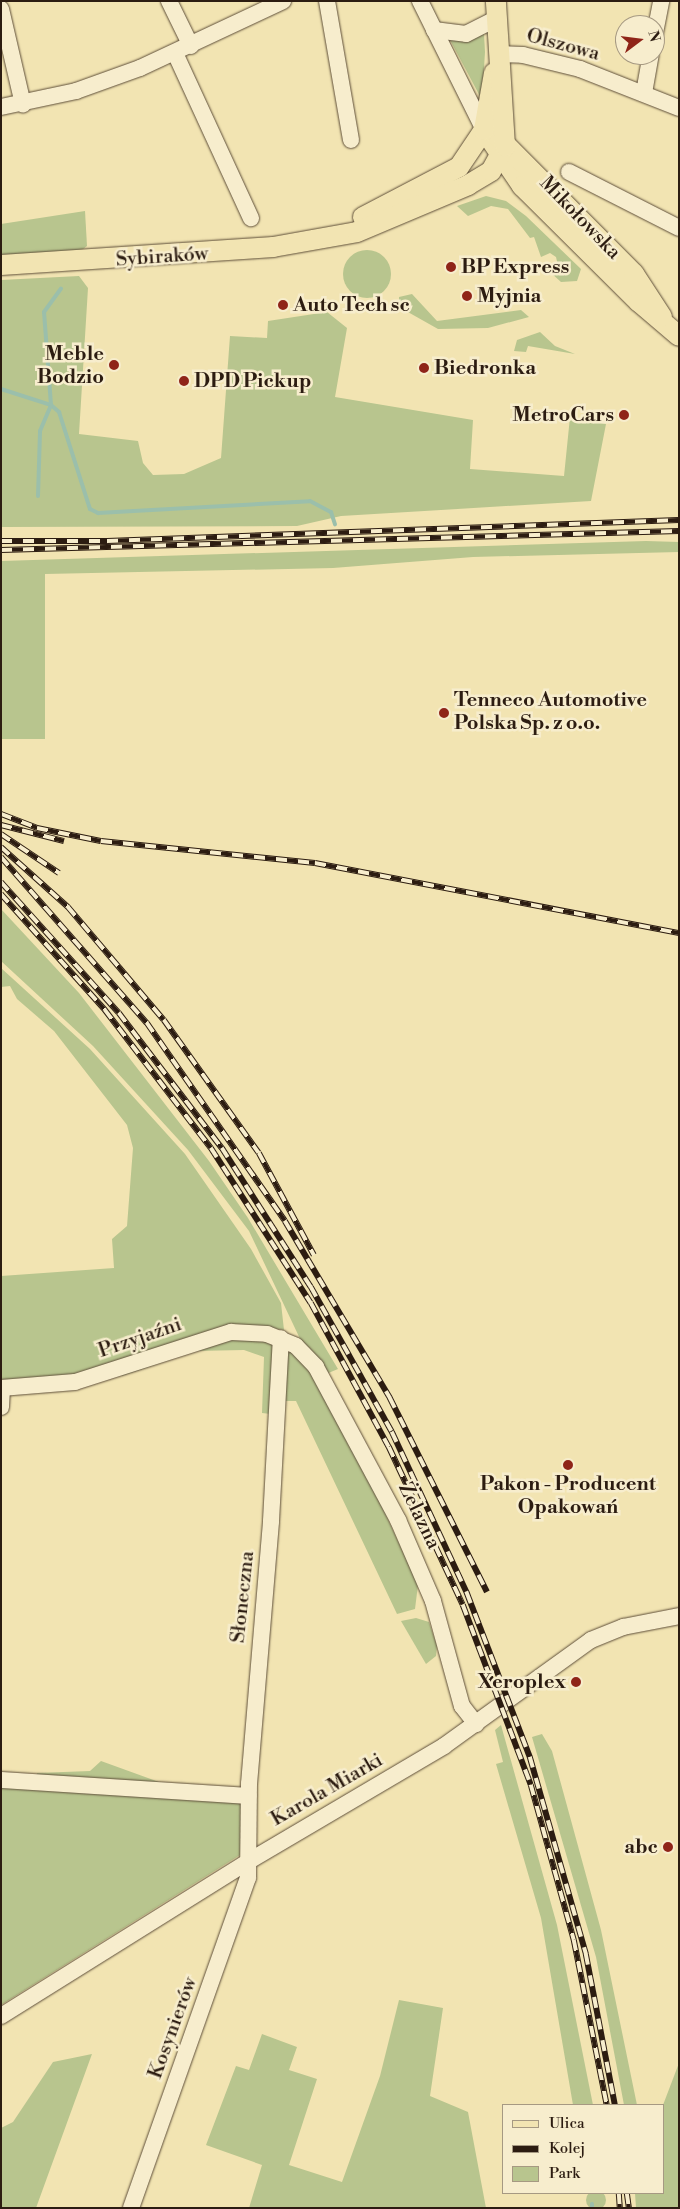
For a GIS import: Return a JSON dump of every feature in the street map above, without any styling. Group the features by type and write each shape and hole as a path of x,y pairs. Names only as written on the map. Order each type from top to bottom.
{"main road":[{"path":"496,10 503,150"},
{"path":"484,130 498,54"},
{"name":"Mikołowska","path":"484,130 638,302 662,319 679,336"},
{"name":"Sybiraków","path":"321,237 449,174 484,130"},
{"name":"Sybiraków","path":"1,265 227,252 357,232 410,211 480,178 503,150"}],"street":[{"path":"1,107 22,104 96,85 175,54 283,1"},
{"path":"327,1 351,140"},
{"path":"420,1 484,130"},
{"path":"658,15 661,1"},
{"path":"173,5 191,46"},
{"path":"1,9 22,104"},
{"path":"434,30 466,34 496,10"},
{"path":"175,54 251,218"},
{"name":"Olszowa","path":"498,54 546,59 644,93 679,108"},
{"path":"644,93 649,65"},
{"path":"569,172 679,228"},
{"name":"Przyjaźni","path":"1,1407 2,1388 75,1382 230,1332 285,1340"},
{"name":"Żelazna","path":"285,1340 316,1367 398,1520 433,1601 462,1706 476,1724"},
{"name":"Słoneczna","path":"249,1861 248,1796 272,1521 285,1340"},
{"name":"Karola Miarki","path":"1,2016 249,1861 476,1724 600,1636 679,1616"},
{"path":"1,1780 248,1796"},
{"name":"Kosynierów","path":"130,2208 230,1931 249,1861"}],"green space":[{"path":"484,34 485,52 482,100 449,38"},
{"path":"486,196 506,201 526,216 581,269 577,281 561,282 550,272 558,266 556,257 550,253 541,257 534,237 530,238 508,209 491,206 468,216 457,206"},
{"path":"85,211 87,246 78,253 1,257 1,224"},
{"path":"367,250 376,252 384,257 389,265 391,274 389,283 384,291 376,296 367,298 358,296 350,291 345,283 343,274 345,265 350,257 358,252"},
{"path":"79,276 88,288 79,434 138,441 143,463 153,475 184,474 221,458 230,336 267,338 268,321 327,312 347,328 335,397 473,420 470,469 564,476 570,417 606,424 591,501 341,516 297,526 1,527 1,280"},
{"path":"412,294 437,321 521,310 529,317 488,328 438,329 399,307 399,297"},
{"path":"540,332 555,346 575,354 528,346 526,352 514,351 517,340"},
{"path":"646,541 679,542 679,552 473,557 333,568 45,574 45,739 1,739 1,561"},
{"path":"1,909 79,993 209,1161 248,1218 338,1369 326,1374 302,1343 249,1231 188,1150 93,1046 1,961"},
{"path":"1,968 90,1049 185,1154 251,1249 281,1303 284,1330 265,1327 86,1374 1,1383 1,1276 114,1268 112,1239 127,1226 133,1148 127,1125 54,1031 17,999 10,986 1,987"},
{"path":"249,1334 273,1345 271,1414 262,1413 264,1357 244,1350 195,1351 122,1376 120,1372"},
{"path":"291,1349 309,1368 371,1482 418,1585 415,1609 397,1614 296,1401 283,1401 285,1353"},
{"path":"416,1618 429,1622 437,1646 436,1656 426,1664 401,1621"},
{"path":"501,1725 557,1925 593,2104 573,2104 541,1918 496,1764 503,1762 495,1730"},
{"path":"542,1734 552,1751 601,1930 637,2104 624,2104 596,1957 532,1737"},
{"path":"101,1761 170,1786 244,1790 240,1855 1,2005 1,1783 35,1785 37,1773 90,1771"},
{"path":"399,2000 443,2008 430,2096 468,2112 486,2208 249,2208 262,2165 206,2145 236,2066 249,2070 262,2034 297,2047 289,2070 317,2079 289,2165 342,2182 380,2076"},
{"path":"92,2054 36,2208 1,2208 1,2128 13,2122 53,2062"},
{"path":"679,2063 679,2208 636,2208 635,2194 665,2194 665,2104 663,2104"},
{"path":"588,2194 604,2194 605,2204 600,2209 592,2209 587,2204 586,2200"}],"waterway":[{"path":"38,496 40,431 51,405 44,312 61,289"},
{"path":"1,389 51,405 59,412 90,509 98,513 310,501 331,512 335,524"}],"railway":[{"path":"1,541 107,541 679,520"},
{"path":"1,550 679,531"},
{"path":"1,814 37,828 101,841 315,863 679,933"},
{"path":"1,825 64,841"},
{"path":"1,834 59,873"},
{"path":"1,847 68,907 164,1020 259,1153 314,1255"},
{"path":"1,857 147,1023 285,1221 390,1398 487,1592"},
{"path":"1,882 119,1013 222,1148 311,1287 392,1432 467,1593 530,1757 586,1954 615,2104"},
{"path":"1,894 105,1010 211,1148 311,1303 389,1447 463,1605 531,1785 574,1940 607,2104"},
{"path":"619,2194 620,2208"},
{"path":"627,2194 629,2208"}],"place":[{"name":"BP Express","path":"451,267"},
{"name":"Myjnia","path":"467,296"},
{"name":"Auto Tech sc","path":"283,305"},
{"name":"Meble Bodzio","path":"114,365"},
{"name":"Biedronka","path":"424,368"},
{"name":"DPD Pickup","path":"184,381"},
{"name":"MetroCars","path":"624,415"},
{"name":"Tenneco Automotive Polska Sp. z o.o.","path":"444,713"},
{"name":"Pakon - Producent Opakowań","path":"568,1465"},
{"name":"Xeroplex","path":"576,1682"},
{"name":"abc","path":"668,1847"}]}
